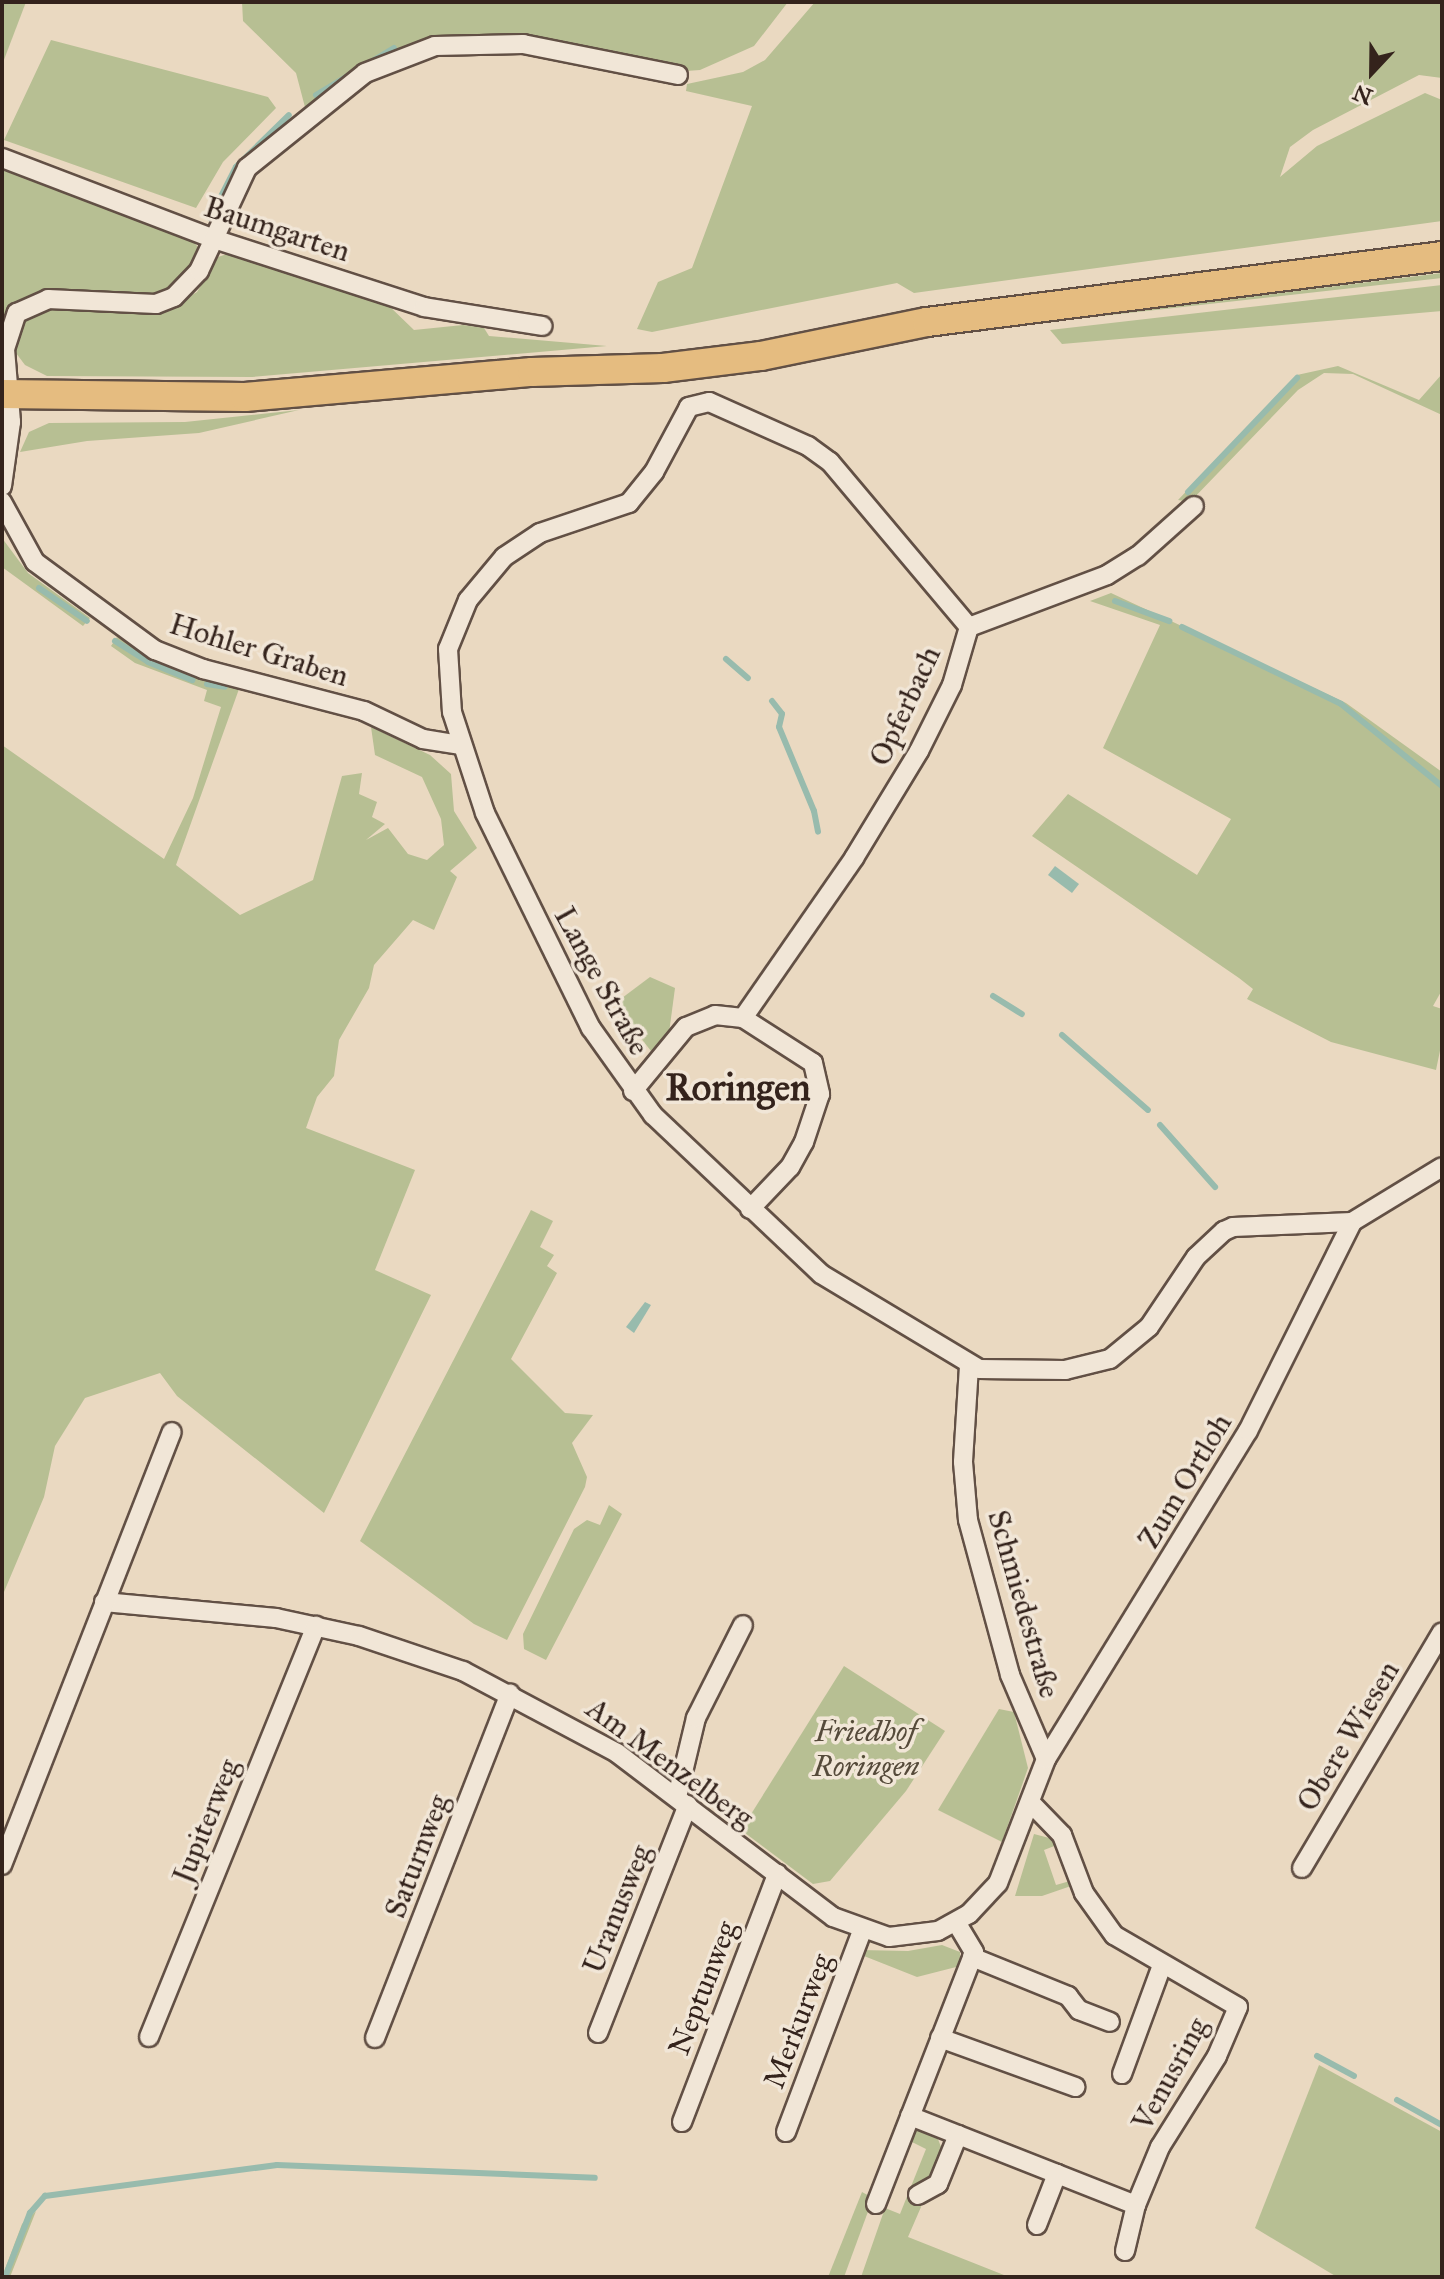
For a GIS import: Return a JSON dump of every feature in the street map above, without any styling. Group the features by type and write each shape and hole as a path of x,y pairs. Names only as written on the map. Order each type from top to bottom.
{"main road":[{"path":"3,398 245,397 532,372 663,368 761,356 927,322 1442,256"}],"street":[{"path":"2,486 11,422 3,398 8,329 21,310 48,299 164,303 191,283 214,239 238,181 259,154 339,90 411,52 462,44 523,44 678,75"},
{"name":"Baumgarten","path":"2,158 214,239 424,307 542,326"},
{"name":"Opferbach","path":"709,402 808,446 830,462 969,627 952,685 919,751 854,858 743,1018"},
{"name":"Lange Straße","path":"709,402 689,407 654,472 629,503 523,542 475,589 448,649 448,686 460,745 485,813 562,973 633,1091 750,1209 821,1274 969,1366 1065,1370 1101,1363 1142,1334 1196,1257 1224,1231 1352,1222"},
{"name":"Hohler Graben","path":"2,502 24,549 42,569 155,650 203,669 364,711 423,739 460,745"},
{"path":"969,627 1107,575 1174,527 1194,506"},
{"path":"633,1091 694,1021 715,1015 743,1018 807,1057 821,1088 798,1154 750,1209"},
{"path":"1352,1222 1442,1167"},
{"name":"Zum Ortloh","path":"1046,1759 1248,1431 1352,1222"},
{"name":"Schmiedestraße","path":"969,1366 963,1440 968,1520 1010,1675 1046,1759"},
{"path":"2,1865 172,1432"},
{"name":"Am Menzelberg","path":"104,1602 214,1609 316,1626 408,1650 510,1694 617,1753 833,1917 862,1931 905,1937 957,1924"},
{"name":"Uranusweg","path":"598,2033 682,1801 696,1718 743,1625"},
{"name":"Jupiterweg","path":"149,2037 316,1626"},
{"name":"Obere Wiesen","path":"1302,1868 1442,1632"},
{"name":"Saturnweg","path":"375,2038 510,1694"},
{"path":"1046,1759 998,1883 957,1924 972,1957 1068,1996 1079,2010 1110,2022"},
{"name":"Venusring","path":"1030,1802 1062,1835 1099,1918 1131,1949 1238,2007 1217,2056 1160,2147 1136,2205 1125,2251"},
{"name":"Neptunweg","path":"682,2122 777,1874"},
{"name":"Merkurweg","path":"786,2132 862,1931"},
{"path":"876,2204 972,1957"},
{"name":"Venusring","path":"1122,2074 1162,1965"},
{"path":"940,2038 1075,2087"},
{"path":"910,2116 1136,2205"},
{"path":"918,2195 938,2184 958,2135"},
{"path":"1037,2225 1057,2174"}],"green space":[{"path":"2,2 26,2 2,65"},
{"path":"242,2 788,2 754,46 700,70 672,72 456,39 306,111 296,73 243,21"},
{"path":"815,2 1442,2 1442,78 1419,75 1313,130 1290,147 1280,177 1317,146 1425,93 1442,100 1442,221 914,293 897,283 652,332 637,329 658,282 692,268 752,106 686,91 687,84 743,72 765,60"},
{"path":"51,40 268,97 276,108 223,162 196,208 4,140"},
{"path":"2,170 187,235 198,247 196,254 178,283 156,294 39,292 18,303 2,324"},
{"path":"230,253 386,303 414,330 463,325 484,328 489,336 607,346 252,377 47,376 25,365 16,353 15,339 28,316 49,307 163,312 197,292 218,257"},
{"path":"1442,273 1442,278 1048,322 1296,291"},
{"path":"1442,285 1442,311 1062,344 1050,330"},
{"path":"1338,366 1419,400 1442,374 1442,415 1353,374 1324,373 1298,390 1190,502 1178,500 1297,375"},
{"path":"299,410 199,433 87,441 20,452 29,432 49,423 185,422"},
{"path":"2,538 28,573 90,618 83,626 2,567"},
{"path":"1111,593 1346,703 1442,772 1442,990 1433,1006 1442,1009 1442,1041 1436,1070 1331,1042 1247,999 1253,989 1239,978 1032,836 1068,794 1197,875 1231,819 1103,748 1160,625 1090,601"},
{"path":"117,637 165,666 239,689 176,865 240,915 313,880 342,776 362,773 359,794 377,802 372,817 385,824 366,840 388,828 408,854 427,860 444,845 441,819 422,777 375,755 371,727 430,755 451,774 454,811 477,848 450,871 457,877 434,930 413,920 374,965 369,988 339,1040 334,1076 317,1097 306,1128 415,1170 375,1270 431,1295 324,1513 177,1396 160,1373 85,1398 55,1446 44,1497 4,1592 2,1617 2,745 164,859 193,798 221,707 204,701 207,690 135,663 111,646"},
{"path":"650,977 675,988 669,1033 651,1051 614,1004"},
{"path":"531,1210 553,1221 540,1247 554,1255 547,1266 557,1273 511,1359 565,1413 593,1415 572,1443 587,1477 585,1487 507,1640 474,1624 360,1541"},
{"path":"609,1505 622,1514 546,1660 524,1649 523,1634 574,1529 587,1520 600,1525"},
{"name":"Friedhof Roringen","path":"844,1666 945,1731 906,1791 830,1881 813,1884 741,1830"},
{"path":"999,1709 1014,1712 1028,1768 1002,1842 938,1810"},
{"path":"1034,1834 1053,1839 1057,1845 1044,1850 1056,1885 1070,1881 1071,1886 1042,1896 1015,1896"},
{"path":"942,1945 960,1952 960,1966 917,1977 864,1956 860,1950 908,1951"},
{"path":"1319,2065 1442,2132 1442,2277 1337,2277 1255,2228"},
{"path":"917,2128 936,2134 943,2152 934,2176 914,2191 921,2207 908,2237 1009,2277 861,2277 885,2208 900,2214 926,2149 912,2142"},
{"path":"862,2192 873,2198 844,2277 828,2277"},
{"path":"36,2211 10,2277 2,2277 22,2224"}],"shaded area":[{"path":"1055,866 1079,884 1072,893 1048,875"},
{"path":"645,1302 651,1305 634,1333 626,1327"}],"waterway":[{"path":"316,95 394,48"},
{"path":"210,218 236,167 289,115"},
{"path":"1188,492 1297,378"},
{"path":"39,588 87,621"},
{"path":"1115,601 1169,621"},
{"path":"1182,627 1341,704 1442,786"},
{"path":"115,641 148,662 192,680"},
{"path":"726,659 748,678"},
{"path":"207,684 225,687"},
{"path":"772,701 782,714 779,727 814,811 818,832"},
{"path":"993,996 1022,1014"},
{"path":"1062,1035 1148,1110"},
{"path":"1160,1125 1215,1187"},
{"path":"1317,2056 1354,2076"},
{"path":"1397,2100 1442,2125"},
{"path":"5,2277 30,2213 45,2196 277,2165 595,2178"}],"district":[{"name":"Roringen","path":"738,1088"}]}
